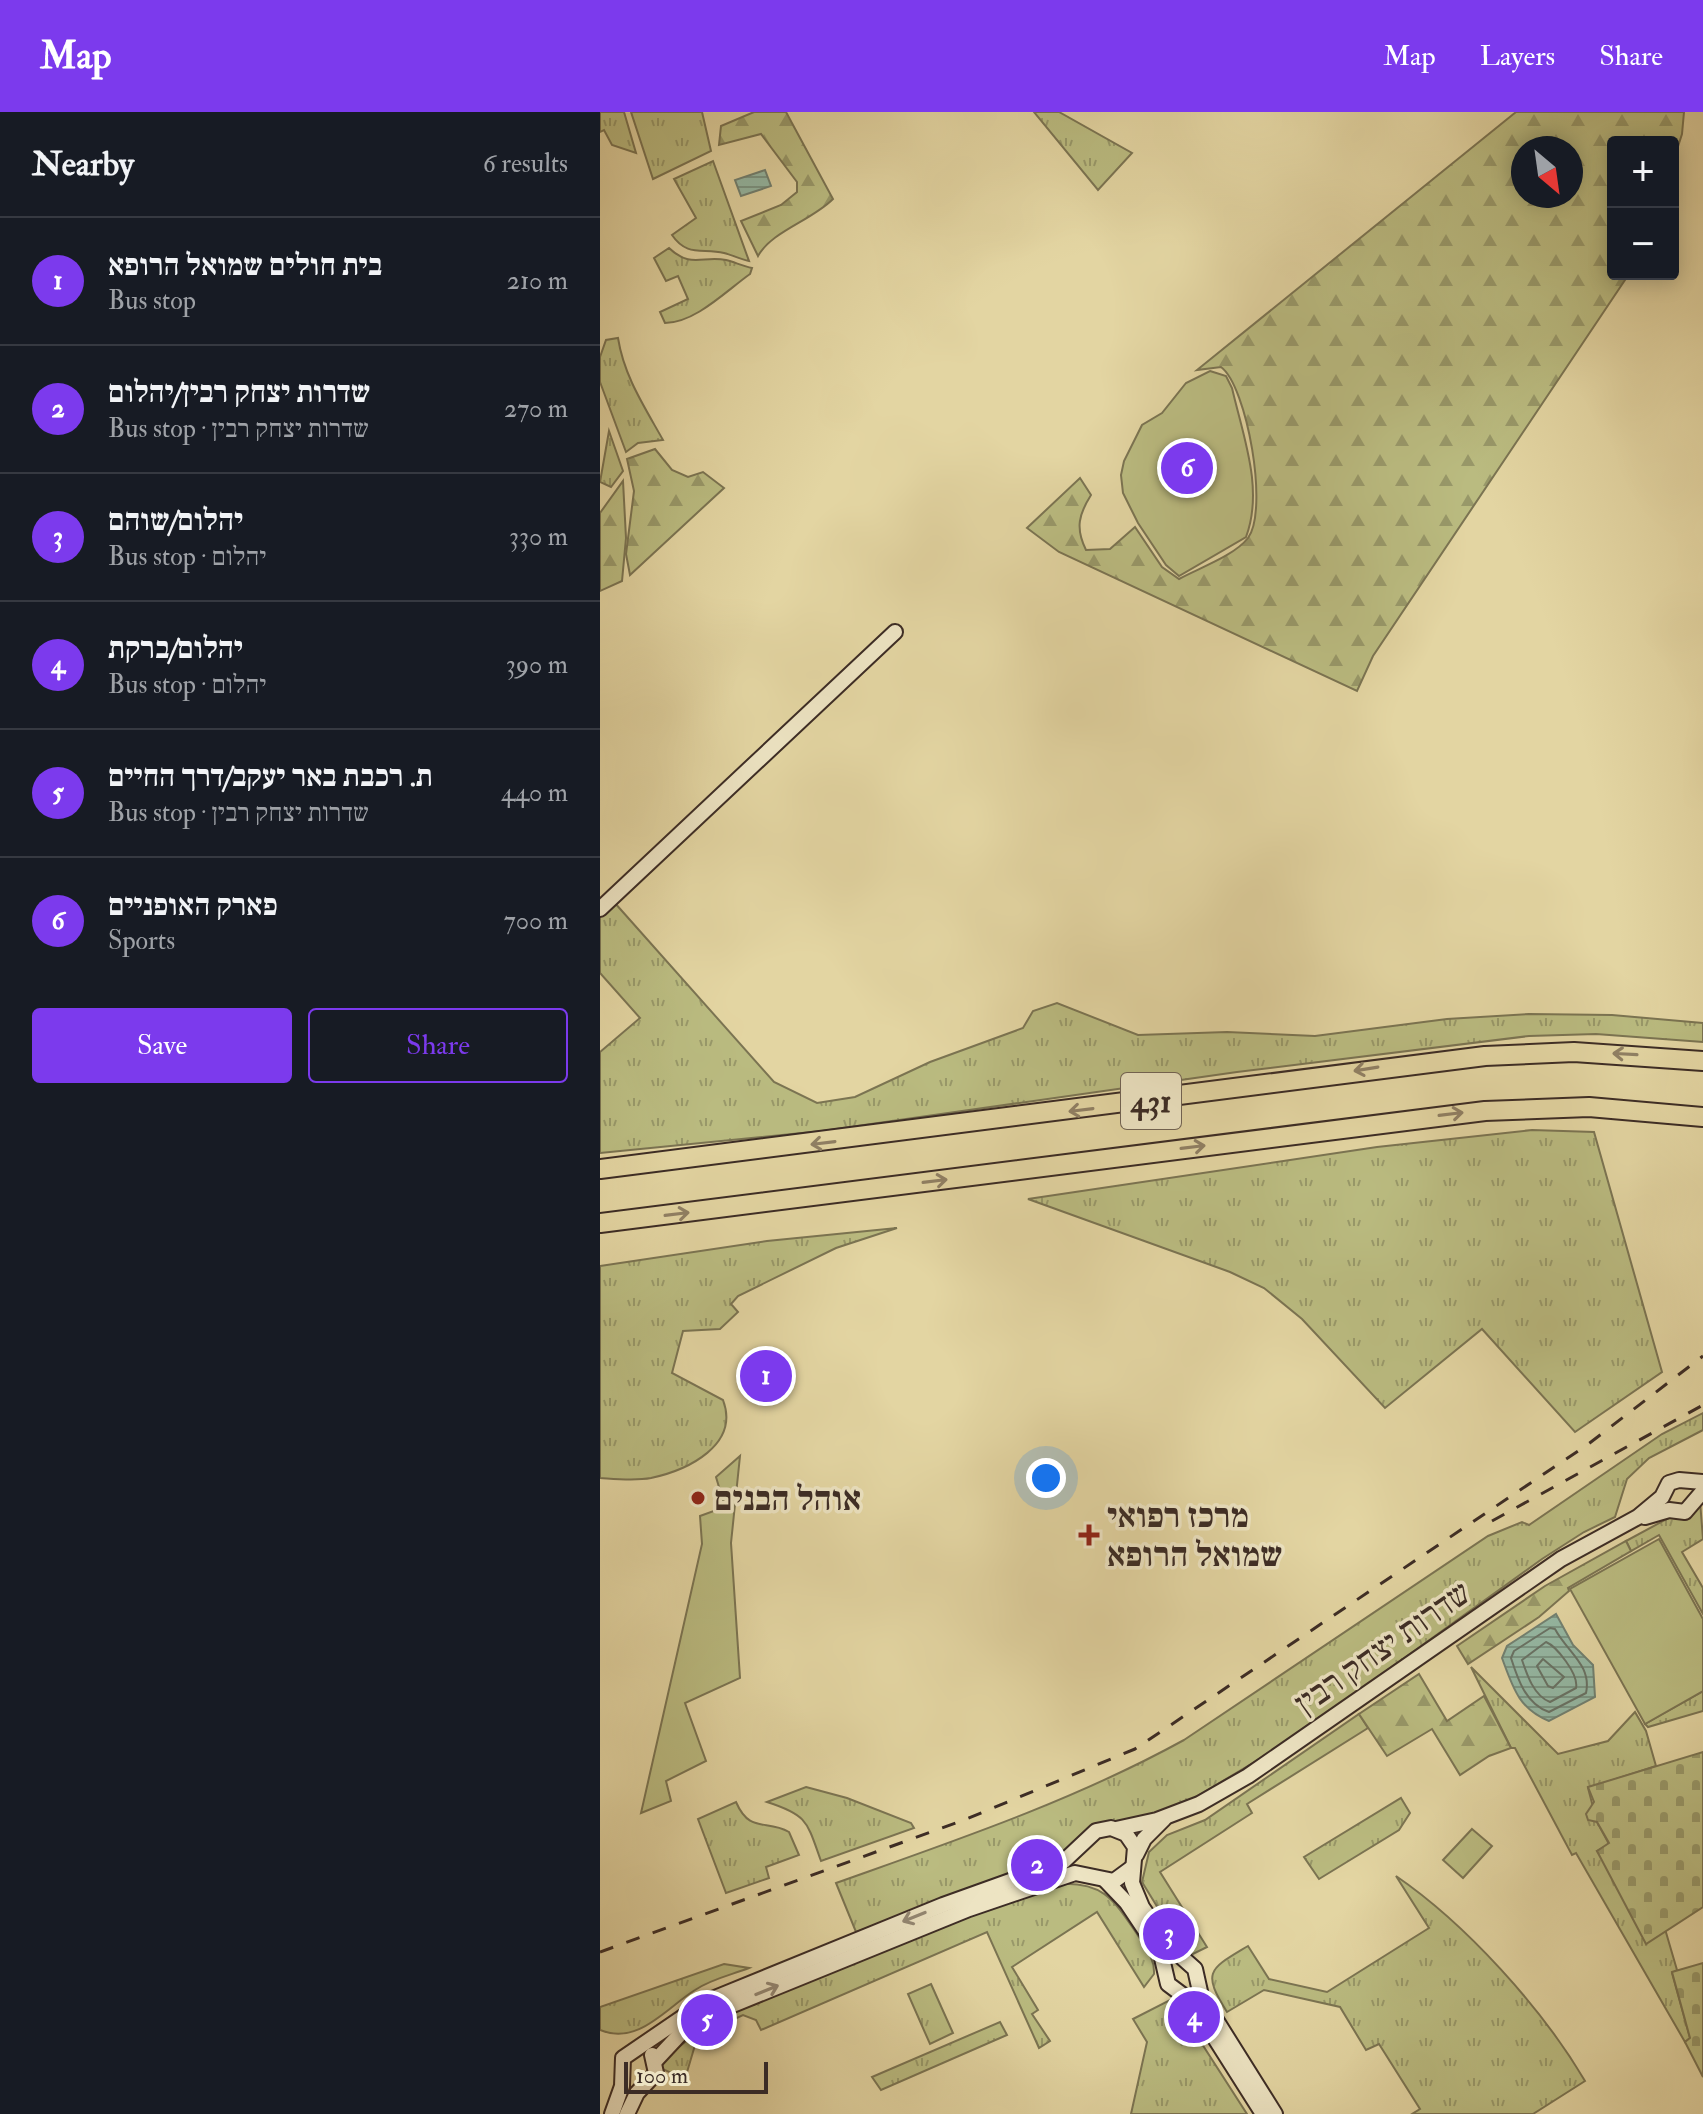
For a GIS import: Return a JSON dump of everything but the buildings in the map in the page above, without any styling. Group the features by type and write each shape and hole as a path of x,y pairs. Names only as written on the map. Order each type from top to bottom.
{"highway":[{"name":"431","path":"600,1169 1158,1100 1472,1057 1574,1052 1703,1061"},
{"name":"431","path":"600,1223 1485,1111 1589,1107 1703,1117"}],"main road":[{"path":"600,909 895,632"},
{"name":"שדרות יצחק רבין","path":"1115,1829 1167,1816 1207,1800 1248,1776 1561,1559 1629,1523 1669,1510 1685,1512 1699,1494 1696,1482 1673,1481 1665,1487 1662,1497 1629,1523"},
{"path":"1662,1497 1669,1510"},
{"name":"שדרות יצחק רבין","path":"1134,1861 1144,1839 1167,1816"},
{"path":"612,2114 623,2076 623,2058 705,2002 943,1905 1063,1862 1096,1831 1115,1829 1131,1840 1134,1861 1132,1883 1137,1897 1181,1960 1191,1964 1201,1996 1275,2114"},
{"path":"1086,1842 1083,1859 1099,1879 1132,1909 1166,1970 1168,1984 1180,1990 1195,2008 1263,2114"},
{"path":"656,2060 683,2031 718,2011 979,1905 1075,1873 1099,1879 1122,1878 1134,1861"},
{"path":"1166,1970 1173,1962 1181,1960"},
{"path":"1180,1990 1189,1988 1195,1979"},
{"path":"627,2114 645,2084 656,2073 656,2060 650,2052 638,2048"},
{"path":"623,2076 632,2084 645,2084"}],"green space":[{"path":"600,112 624,112 636,153 612,145 604,130 600,132"},
{"path":"631,112 702,112 711,151 653,179"},
{"path":"754,112 786,112 833,199 782,233 758,256 741,221 781,205 797,192 797,182 761,134 719,145 721,126"},
{"path":"1034,112 1059,112 1132,153 1098,190"},
{"path":"1516,112 1684,112 1679,143 1679,136 1607,136 1607,280 1625,280 1373,656 1357,691 1059,552 1027,528 1080,478 1091,495 1080,521 1080,535 1086,550 1110,549 1135,527 1162,567 1179,579 1242,544 1254,523 1256,477 1247,422 1239,398 1221,367 1197,370"},
{"path":"713,161 749,261 724,253 689,249 672,235 696,218 674,179"},
{"path":"669,248 691,260 726,260 752,268 750,274 699,312 676,322 665,323 660,312 688,299 678,276 666,281 654,258"},
{"path":"618,338 630,378 663,440 638,443 626,452 600,382 600,357 606,340"},
{"path":"1210,371 1226,376 1232,388 1250,462 1251,519 1246,537 1179,576 1166,565 1138,523 1123,493 1121,475 1124,461 1142,425 1162,413 1186,383"},
{"path":"609,431 623,471 611,487 600,482"},
{"path":"655,449 672,470 688,477 703,472 724,488 630,575 626,554 634,491 627,459"},
{"path":"623,481 626,538 622,581 600,591 600,513"},
{"path":"614,902 774,1082 817,1103 855,1097 930,1062 1023,1028 1033,1011 1057,1003 1138,1035 1227,1032 1315,1036 1447,1019 1529,1014 1612,1015 1703,1023 1703,1042 1596,1034 1529,1036 1237,1072 822,1131 600,1153 600,1052 640,1018 600,973 600,916"},
{"path":"1532,1130 1594,1132 1662,1372 1575,1432 1482,1329 1385,1408 1302,1319 1264,1288 1230,1272 1028,1199 1377,1147"},
{"path":"897,1228 836,1248 738,1296 731,1304 738,1312 720,1329 683,1331 672,1373 723,1400 726,1416 724,1430 707,1453 680,1469 651,1478 600,1478 600,1266 767,1241"},
{"path":"1703,1413 1703,1430 1649,1458 1627,1479 1615,1517 1584,1532 1542,1559 1285,1744 1174,1810 1144,1821 1105,1823 1058,1860 856,1932 836,1883 1056,1801 1184,1740 1488,1536 1522,1522 1529,1525 1662,1434"},
{"path":"740,1456 731,1543 740,1678 685,1703 706,1761 666,1781 671,1801 641,1813 702,1544 700,1516 725,1507 716,1477"},
{"path":"1700,1501 1703,1539 1682,1552 1703,1588 1703,1614 1659,1535 1631,1551 1626,1541"},
{"path":"1659,1539 1703,1619 1703,1691 1645,1724 1570,1589"},
{"path":"1626,1541 1631,1551 1568,1588 1569,1591 1539,1617 1468,1664 1457,1646 1545,1586"},
{"path":"1471,1667 1558,1754 1608,1741 1635,1712 1646,1731 1656,1766 1588,1788 1597,1822 1609,1844 1597,1851 1665,1929 1677,1970 1672,1973 1690,2038 1685,2042 1576,1853 1572,1855 1515,1748 1511,1748"},
{"path":"1419,1674 1447,1721 1484,1696 1511,1748 1489,1756 1460,1775 1432,1729 1387,1756 1359,1714"},
{"path":"1703,1691 1703,1711 1648,1727 1645,1724"},
{"path":"1359,1714 1368,1728 1247,1804 1252,1813 1160,1872 1207,1947 1193,1954 1185,1952 1142,1882 1149,1852 1167,1835 1205,1820"},
{"path":"1703,1752 1703,1907 1646,1944 1597,1851 1609,1843 1597,1822 1588,1820 1586,1814 1594,1802 1588,1787"},
{"path":"806,1787 847,1798 911,1823 914,1828 821,1861 804,1822 791,1811 767,1802"},
{"path":"1401,1798 1410,1813 1399,1830 1319,1879 1304,1857"},
{"path":"736,1802 741,1812 753,1822 789,1832 799,1855 766,1867 769,1878 726,1893 698,1819"},
{"path":"1472,1829 1492,1846 1463,1878 1443,1860"},
{"path":"1396,1876 1449,1918 1501,1969 1547,2025 1585,2081 1533,2114 1412,2114 1420,2109 1379,2044 1366,2050 1340,2007 1264,1990 1227,2012 1214,1988 1214,1972 1225,1960 1248,1946 1269,1979 1327,1992 1429,1928"},
{"path":"1058,1884 1086,1886 1114,1902 1149,1953 1154,1974 1144,1987 1097,1912 1012,1967 1038,2010 1032,2014 1050,2041 1039,2048 987,1932 761,2030 756,2020 743,2015 728,2022 724,2035 709,2030 706,2038 698,2035 685,2079 660,2068 661,2061 717,2017 775,1989 1025,1896 1043,1893"},
{"path":"1703,1963 1703,2077 1685,2042 1690,2038 1672,1972"},
{"path":"724,1964 749,1968 701,1986 639,2029 614,2034 600,2030 600,2007"},
{"path":"931,1984 953,2033 930,2044 908,1994"},
{"path":"1170,2000 1175,2002 1247,2114 1131,2114 1147,2042 1133,2019"},
{"path":"1000,2022 1007,2035 881,2090 872,2077"}],"water":[{"path":"765,170 771,186 741,196 735,180"},
{"path":"1556,1614 1573,1645 1593,1665 1595,1697 1549,1721 1531,1710 1518,1696 1502,1658 1507,1646"}],"railway":[{"path":"600,1952 964,1820 1135,1749 1587,1445 1703,1356"},
{"path":"1492,1521 1703,1405"}],"place":[{"name":"פארק האופניים","path":"1187,468"},
{"name":"בית חולים שמואל הרופא","path":"766,1376"},
{"name":"אוהל הבנים","path":"698,1498"},
{"name":"מרכז רפואי שמואל הרופא","path":"1089,1535"},
{"name":"שדרות יצחק רבין/יהלום","path":"1037,1865"},
{"name":"יהלום/שוהם","path":"1169,1934"},
{"name":"יהלום/ברקת","path":"1194,2017"},
{"name":"ת. רכבת באר יעקב/דרך החיים","path":"707,2020"}]}
